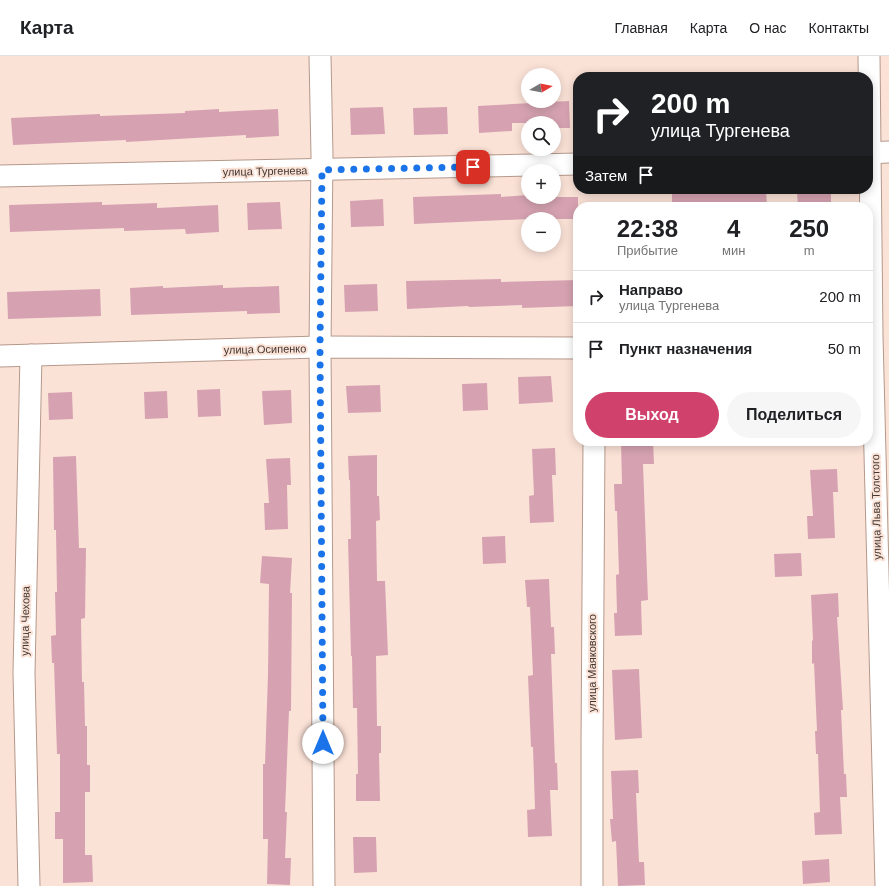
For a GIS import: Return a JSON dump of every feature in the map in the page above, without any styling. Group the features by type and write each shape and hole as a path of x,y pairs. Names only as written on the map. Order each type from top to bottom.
{"street":[{"path":"320,56 322,170 320,348 324,886"},
{"name":"улица Льва Толстого","path":"869,56 870,72"},
{"name":"улица Льва Толстого","path":"873,111 876,152 876,336 882,466 886,886"},
{"name":"улица Тургенева","path":"0,176 573,164"},
{"name":"улица Осипенко","path":"0,356 320,348 573,348"},
{"name":"улица Чехова","path":"29,886 24,673 31,355"},
{"name":"улица Маяковского","path":"592,886 594,446"}],"building":[{"path":"561,101 569,101 570,128 561,128 561,116 521,116 521,123 512,123 512,131 479,133 478,106 521,104 521,108 561,108"},
{"path":"383,107 385,134 351,135 350,108"},
{"path":"447,107 448,134 414,135 413,108"},
{"path":"219,109 219,112 278,109 279,136 246,138 246,135 126,142 126,140 13,145 11,118 100,114 100,116 185,113 185,111"},
{"path":"501,194 501,197 521,196 521,204 561,204 561,197 578,197 578,202 573,202 573,219 561,219 561,212 521,212 521,219 414,224 413,197"},
{"path":"672,194 766,194 767,202 672,202"},
{"path":"797,194 831,194 831,202 798,202"},
{"path":"383,199 384,226 351,227 350,201"},
{"path":"102,202 102,205 157,203 157,208 218,205 219,232 186,234 185,229 124,231 124,228 10,232 9,205"},
{"path":"280,202 282,229 248,230 247,203"},
{"path":"501,279 501,282 573,280 573,306 522,308 522,305 407,309 406,281"},
{"path":"377,284 378,311 345,312 344,285"},
{"path":"223,285 223,288 279,286 280,313 247,314 247,311 131,315 130,288"},
{"path":"100,289 101,316 8,319 7,292"},
{"path":"551,376 553,402 519,404 518,377"},
{"path":"487,383 488,410 463,411 462,384"},
{"path":"380,385 381,412 348,413 346,386"},
{"path":"220,389 221,416 198,417 197,390"},
{"path":"291,390 292,423 264,425 262,391"},
{"path":"167,391 168,418 145,419 144,392"},
{"path":"72,392 73,419 49,420 48,393"},
{"path":"621,446 653,446 654,464 643,464 648,600 641,601 642,635 615,636 614,613 617,613 616,575 619,574 617,511 615,511 614,484 622,484"},
{"path":"555,448 556,475 552,475 554,522 530,523 529,496 534,495 532,449"},
{"path":"377,455 377,496 379,496 380,520 376,521 377,581 385,581 388,655 376,656 377,726 381,726 381,753 379,753 380,801 356,801 356,774 358,774 357,708 353,708 351,656 348,539 351,539 348,456"},
{"path":"76,456 79,548 86,548 85,618 81,619 82,682 84,682 85,726 87,726 87,765 90,765 90,792 85,792 85,855 92,855 93,882 63,883 63,839 55,839 55,812 60,812 60,754 57,754 54,663 52,663 51,636 56,635 55,592 57,592 53,457"},
{"path":"290,458 291,485 287,485 288,529 265,530 264,503 269,503 266,459"},
{"path":"837,469 838,492 833,492 835,538 808,539 807,516 813,516 810,470"},
{"path":"505,536 506,563 483,564 482,537"},
{"path":"801,553 802,576 775,577 774,554"},
{"path":"262,556 292,558 290,593 292,593 291,711 289,711 285,812 287,812 285,858 291,858 290,885 267,884 268,839 263,839 263,764 265,764 268,674 269,584 260,583"},
{"path":"549,579 551,627 554,627 555,654 551,654 555,763 557,763 558,790 550,790 552,836 528,837 527,810 535,809 533,747 531,747 528,676 533,675 530,607 527,607 525,580"},
{"path":"838,593 839,617 837,617 843,710 841,710 844,774 846,774 847,797 840,797 842,834 815,835 814,813 820,812 818,754 816,754 815,731 817,731 814,663 812,664 813,640 811,595"},
{"path":"639,669 642,738 615,740 612,670"},
{"path":"638,770 639,793 636,793 639,862 644,862 645,885 618,886 616,841 612,842 610,819 613,819 611,771"},
{"path":"353,837 376,837 377,872 354,873"},
{"path":"829,859 830,882 803,884 802,861"}],"route":[{"path":"323,743 320,348 322,170 473,167"}]}
